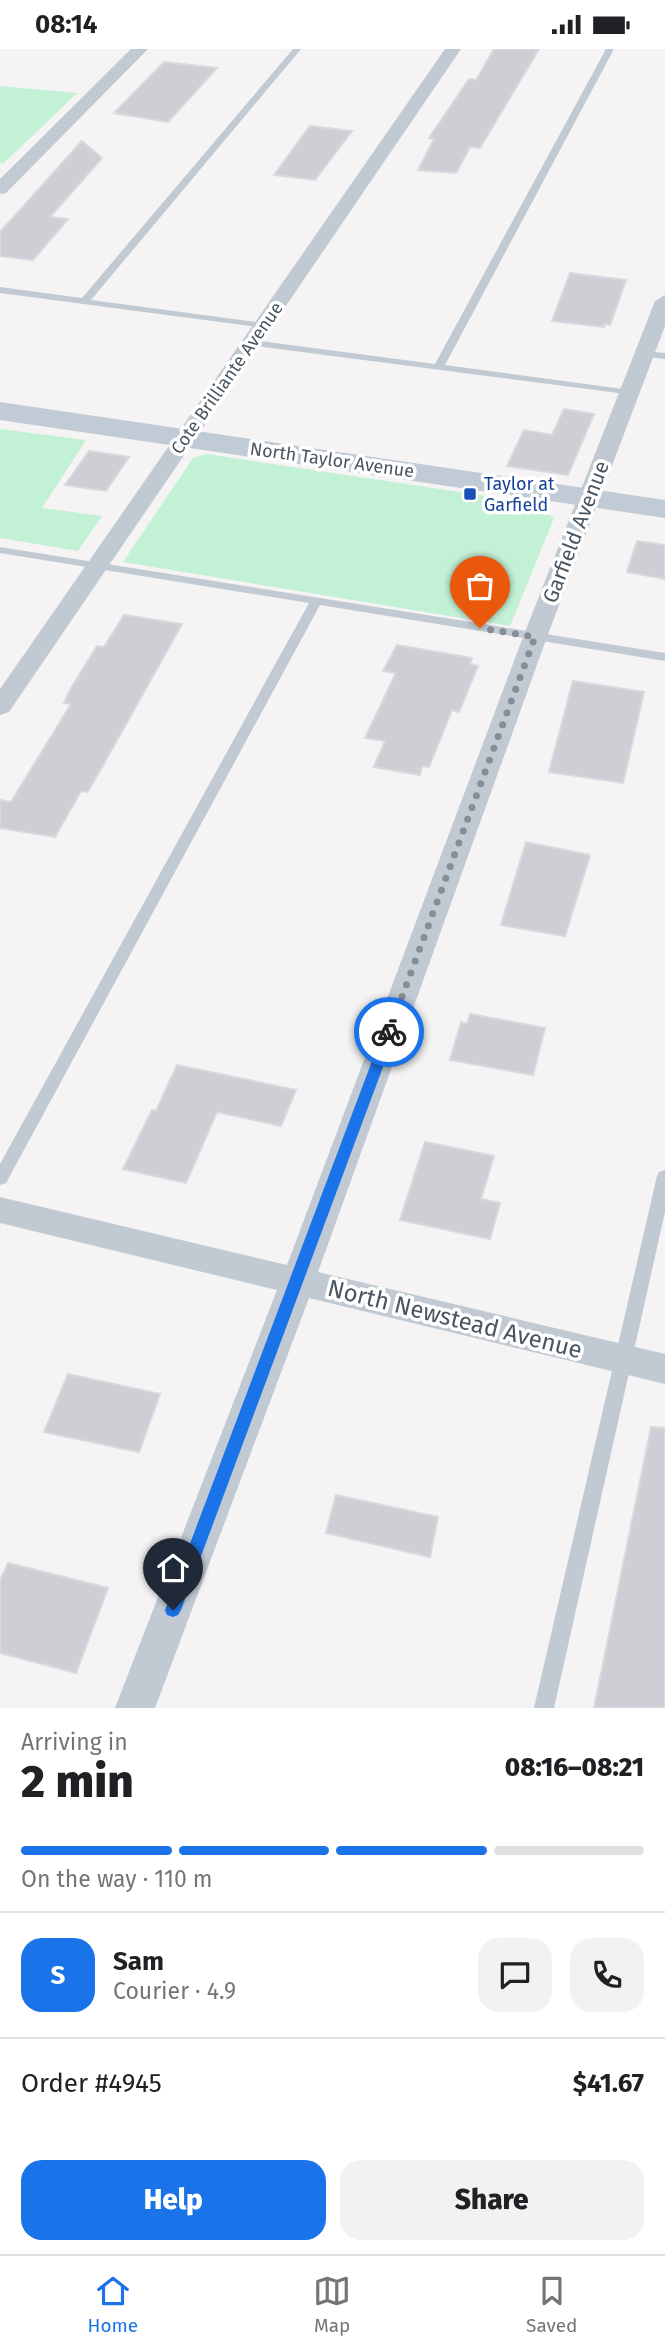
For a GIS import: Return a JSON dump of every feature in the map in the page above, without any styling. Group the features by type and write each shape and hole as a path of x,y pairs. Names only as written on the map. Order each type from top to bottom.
{"street":[{"path":"4,182 140,49"},
{"name":"Cote Brilliante Avenue","path":"0,707 453,49"},
{"name":"Garfield Avenue","path":"135,1708 298,1281 535,637 630,393 655,355 665,301"},
{"name":"North Taylor Avenue","path":"0,411 665,509"},
{"name":"North Newstead Avenue","path":"0,1210 665,1369"}],"lane":[{"path":"85,301 297,49"},
{"path":"439,367 610,49"},
{"path":"0,290 85,301 439,367 630,393"},
{"path":"0,550 665,657"},
{"path":"0,1179 316,601"},
{"path":"544,1708 665,1176"}],"green space":[{"path":"0,86 77,93 4,163 0,163"},
{"path":"0,429 86,440 42,508 102,516 78,551 0,538"},
{"path":"206,454 547,505 543,511 554,518 510,626 123,562 193,458"}],"building":[{"path":"494,49 539,49 480,148 470,147 456,173 418,170 434,139 429,138 469,79 476,80"},
{"path":"164,62 217,68 168,122 114,113"},
{"path":"310,126 352,131 315,180 274,175"},
{"path":"82,141 102,158 50,217 68,219 33,260 0,256 0,232"},
{"path":"570,273 626,280 610,325 605,324 604,327 552,321"},
{"path":"564,409 594,414 568,475 507,466 524,430 552,435"},
{"path":"89,451 129,457 106,491 65,485"},
{"path":"637,541 665,545 665,579 627,572"},
{"path":"124,615 182,624 88,792 81,791 55,837 0,828 0,800 11,802 71,704 64,703 71,688 97,646 104,647"},
{"path":"397,645 472,658 470,664 478,666 459,712 452,710 429,767 422,766 420,775 374,767 385,741 365,738 396,673 383,671"},
{"path":"573,681 644,692 623,783 549,772"},
{"path":"526,842 590,855 565,936 501,925"},
{"path":"470,1014 545,1028 533,1075 450,1060 461,1022 467,1024"},
{"path":"177,1065 296,1090 281,1126 217,1112 186,1183 123,1169 152,1110 156,1111"},
{"path":"425,1142 494,1156 481,1199 500,1203 490,1239 400,1220"},
{"path":"68,1374 160,1394 139,1452 44,1432"},
{"path":"651,1427 665,1428 665,1708 594,1708"},
{"path":"336,1495 438,1517 430,1557 326,1533"},
{"path":"8,1563 108,1588 76,1673 0,1653 0,1581"}],"way so far":[{"path":"389,1032 535,637 480,628"}],"place":[{"name":"Taylor at Garfield","path":"470,494"}],"route":[{"path":"173,1610 389,1032"}]}
